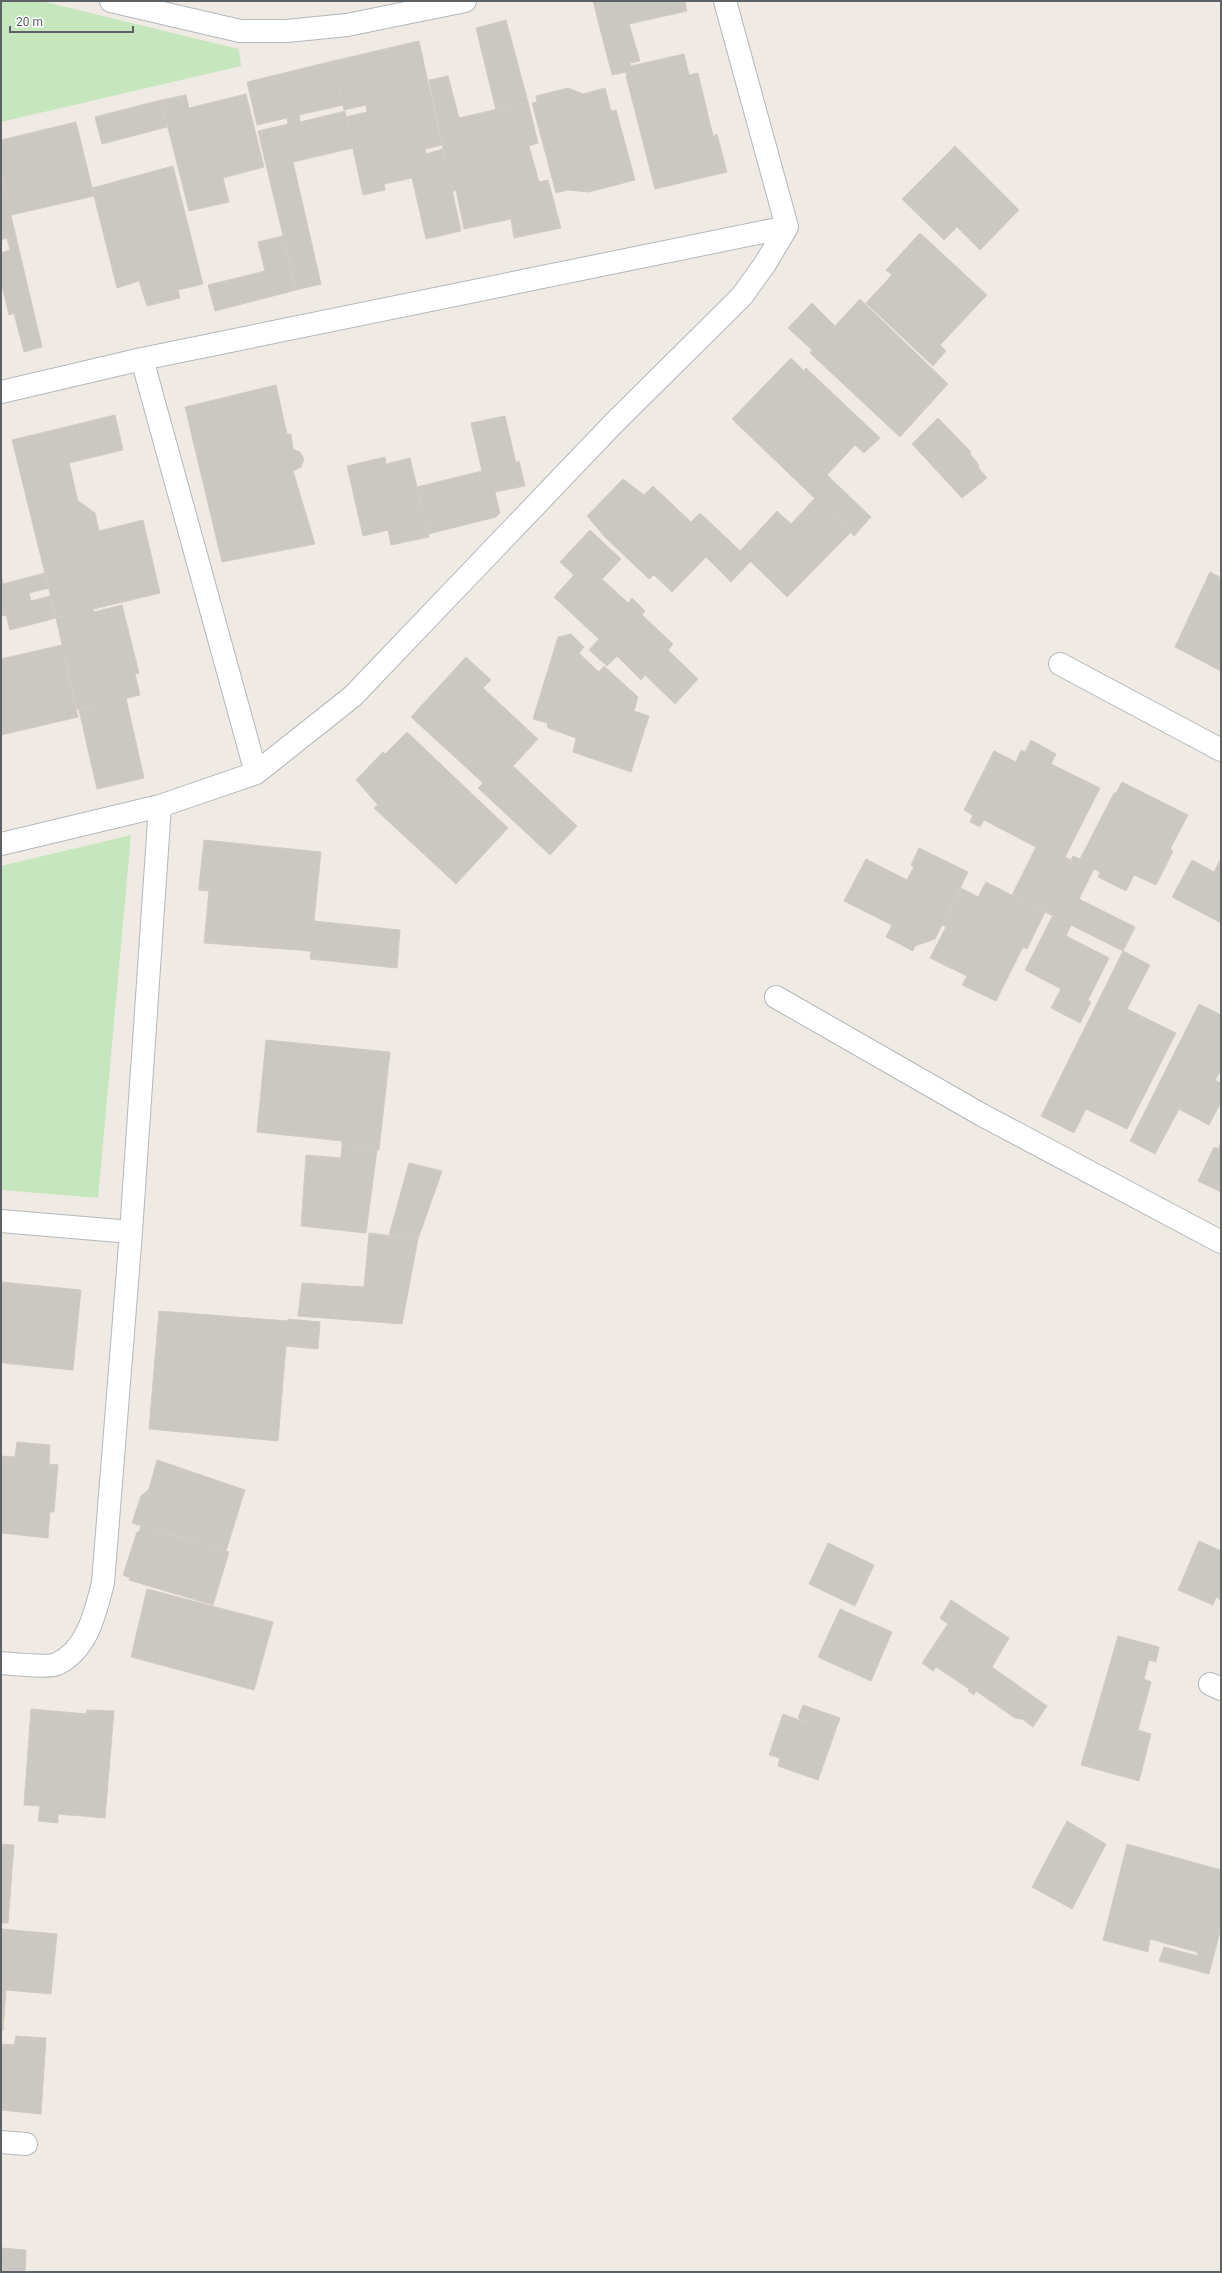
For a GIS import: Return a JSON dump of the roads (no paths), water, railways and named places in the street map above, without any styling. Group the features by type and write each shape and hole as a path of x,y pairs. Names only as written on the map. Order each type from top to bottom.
{"street":[{"path":"111,1 240,31 287,31 347,25 465,1"},
{"path":"1,844 160,806 256,773 353,696 613,424 742,296 766,264 787,227 725,1"},
{"path":"1,392 142,359 787,227"},
{"path":"142,359 256,773"},
{"path":"1060,664 1221,750"},
{"path":"1,1663 56,1664 79,1647 94,1620 103,1583 131,1232 160,806"},
{"path":"776,997 982,1115 1221,1242"},
{"path":"1,1221 131,1232"},
{"path":"1,2142 26,2144"}]}
